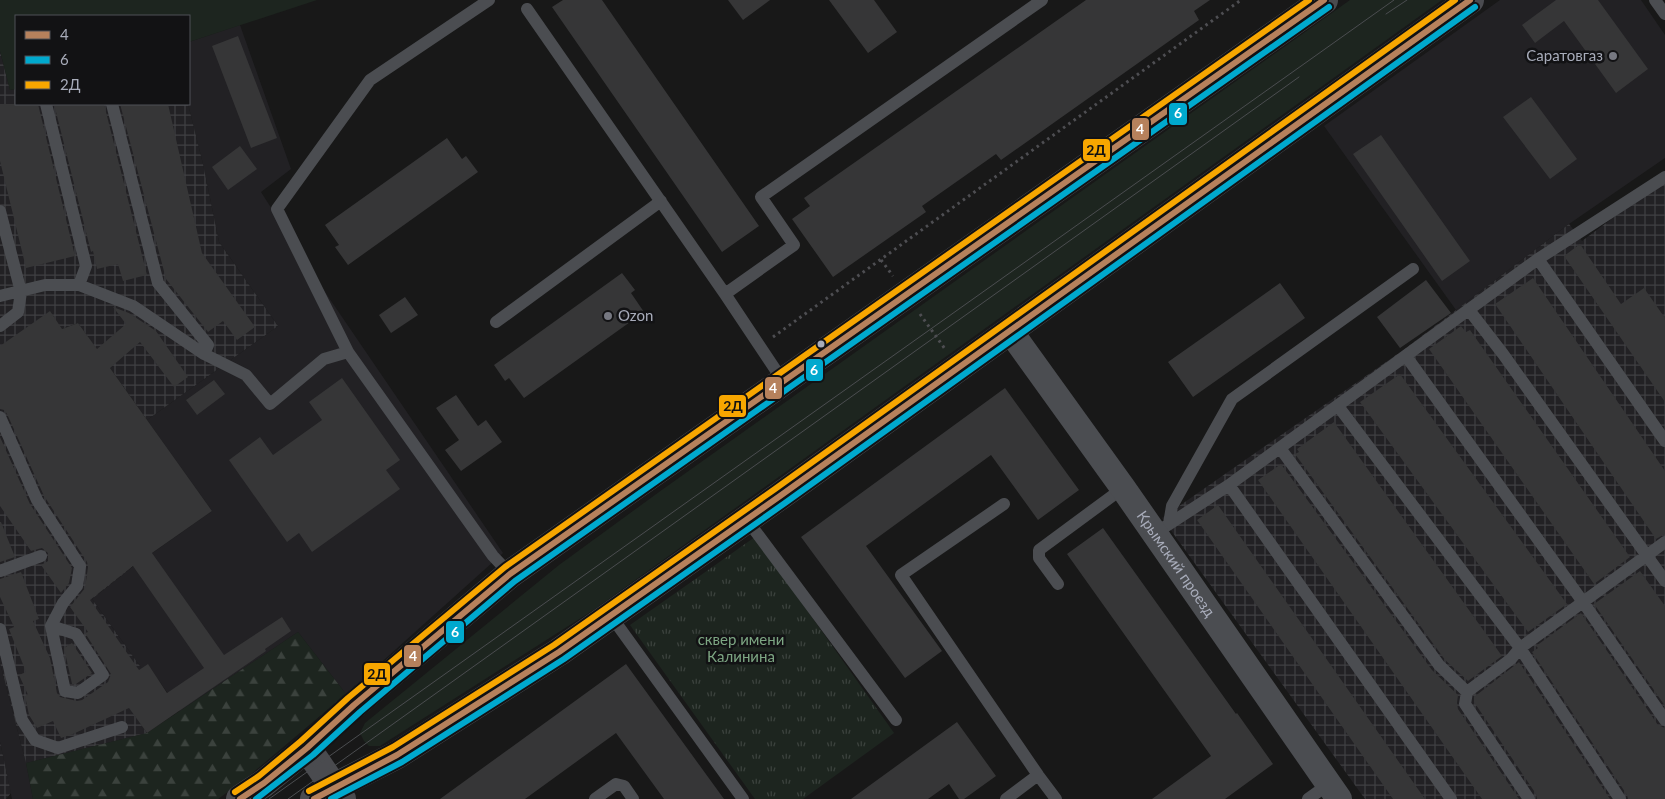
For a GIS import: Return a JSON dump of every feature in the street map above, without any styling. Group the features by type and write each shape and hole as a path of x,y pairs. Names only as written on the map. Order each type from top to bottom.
{"main road":[{"path":"240,799 307,748 354,705 510,574 1324,0"},
{"path":"307,748 330,795 397,755 559,652 747,520 1470,0"}],"street":[{"name":"Крымский проезд","path":"1010,331 1123,488 1161,529 1325,794"}],"lane":[{"path":"489,0 370,80 276,209 348,352 493,556 510,574"},
{"path":"726,294 794,245 761,196 1042,0"},
{"path":"1655,0 1665,14"},
{"path":"527,8 726,294 783,381"},
{"path":"46,105 86,266 79,285"},
{"path":"112,105 158,283 208,345 204,354"},
{"path":"1161,529 1229,485 1538,259 1665,177"},
{"path":"496,322 661,201"},
{"path":"0,211 21,292 18,312 0,326"},
{"path":"1538,259 1665,441"},
{"path":"1161,529 1232,399 1413,268"},
{"path":"0,296 46,285 79,285 133,306 204,354 246,375 270,404 324,359 348,352"},
{"path":"1469,310 1503,354 1665,581"},
{"path":"1406,356 1583,602 1665,720"},
{"path":"1338,406 1520,648 1620,799"},
{"path":"0,417 37,500 80,566 77,586 64,603 52,626 65,691 78,693 103,675 76,634 52,626"},
{"path":"1280,448 1439,665 1467,692"},
{"path":"1229,485 1451,799"},
{"path":"1058,584 1039,558 1039,550 1123,488"},
{"path":"1004,504 900,575 1056,799"},
{"path":"747,520 896,720"},
{"path":"1529,799 1465,704 1467,692 1511,659 1520,648 1665,542"},
{"path":"0,571 41,556"},
{"path":"610,616 743,799"},
{"path":"0,629 22,720 35,740 58,748 122,727"},
{"path":"1006,799 1038,775"},
{"path":"595,799 616,784 624,786 633,799"}],"path":[{"path":"760,347 1241,0"},
{"path":"907,295 959,368"}],"shaded area":[{"path":"1500,0 1641,0 1665,35 1665,158 1569,224 1456,310 1324,126"},
{"path":"240,25 291,169 261,192 325,292 503,553 346,694 298,632 180,711 148,665 142,669 92,599 131,568 212,511 147,420 278,326 219,242 188,105 190,105 190,42"},
{"path":"0,51 10,90 15,89 15,105 188,105 219,242 278,326 147,420 78,323 62,329 131,568 92,599 142,669 115,687 147,733 26,763 0,663"},
{"path":"1665,179 1665,799 1365,799 1162,518 1406,348 1569,224 1582,241"},
{"path":"0,663 26,763 33,799 12,799 0,742"},
{"path":"0,742 11,793 6,799 0,799"}],"green space":[{"path":"0,0 317,0 190,42 190,15 15,15 15,89 10,90 0,51"},
{"path":"1350,0 1442,0 595,609 380,746 369,746 364,741 360,733 365,723 559,565"},
{"name":"сквер имени Калинина","path":"755,537 894,733 803,799 755,799 630,625"},
{"path":"298,632 346,694 244,780 218,799 33,799 26,763 147,733"}],"building":[{"path":"563,0 602,0 759,226 722,252 552,7"},
{"path":"728,0 770,0 743,20"},
{"path":"829,0 874,0 897,32 868,53"},
{"path":"1086,0 1210,0 1194,11 1199,20 1001,160 996,154 922,206 926,212 833,277 792,219 810,206 804,198"},
{"name":"Саратовгаз","path":"1556,0 1598,0 1648,69 1616,93 1564,21 1535,43 1522,25"},
{"path":"238,36 277,138 251,148 212,46"},
{"path":"1531,97 1577,159 1550,179 1503,117"},
{"path":"0,104 38,105 75,256 26,268 0,161"},
{"path":"54,105 104,105 147,275 123,281 118,264 97,269 93,251 91,252"},
{"path":"120,105 168,105 202,253 255,327 237,340 223,321 208,332 166,279"},
{"path":"1381,135 1470,261 1442,281 1353,154"},
{"path":"447,138 462,159 466,156 478,172 348,265 335,247 339,245 325,225"},
{"path":"240,146 257,169 228,190 212,167"},
{"path":"1580,244 1621,304 1644,288 1665,318 1665,402 1564,256"},
{"path":"622,273 635,290 631,293 644,312 524,398 509,378 505,381 494,365"},
{"path":"1533,278 1665,471 1665,534 1656,539 1495,304"},
{"path":"1426,280 1451,313 1400,348 1377,317"},
{"path":"1280,283 1305,318 1193,397 1168,362"},
{"path":"405,297 418,315 391,333 379,315"},
{"path":"113,307 129,313 156,331 188,377 174,387 140,342 110,368 212,511 152,553 224,655 282,617 291,631 265,649 266,651 147,733 129,708 61,738 53,721 37,728 29,715 25,696 28,695 19,675 26,672 9,629 14,627 0,597 0,579 21,572 39,619 33,621 50,658 57,693 60,697 77,701 82,700 108,682 111,674 85,633 88,632 70,607 85,588 87,562 44,496 7,414 4,410 0,409 0,346 50,311 62,329 78,323 97,349 126,324","holes":["133,566 204,668 167,693 148,664 139,670 90,600"]},
{"path":"1461,326 1466,332 1470,330 1630,557 1594,584 1429,349"},
{"path":"1400,374 1567,604 1528,632 1360,402"},
{"path":"342,378 400,460 386,470 400,489 312,552 299,533 287,542 229,460 260,437 273,455 322,420 309,402"},
{"path":"214,380 225,394 197,415 186,400"},
{"path":"1005,388 1079,490 1038,520 991,455 866,546 942,651 905,678 801,537"},
{"path":"456,395 478,426 486,420 502,442 461,471 445,450 459,440 436,408"},
{"path":"1334,422 1502,656 1468,681 1445,660 1295,454 1299,452 1297,449"},
{"path":"0,437 30,504 72,568 69,583 61,593 41,565 48,561 48,553 42,548 31,551 0,506"},
{"path":"1281,464 1432,670 1458,695 1458,709 1519,799 1482,799 1258,480"},
{"path":"1218,505 1425,799 1393,799 1197,520"},
{"path":"0,522 15,557 0,562"},
{"path":"1103,528 1273,764 1225,799 1152,799 1211,756 1067,554"},
{"path":"1640,571 1665,606 1665,706 1594,604"},
{"path":"1581,613 1658,725 1665,728 1665,799 1628,799 1532,652 1538,648 1536,646"},
{"path":"72,643 92,673 76,684 72,684 64,648"},
{"path":"1519,662 1610,799 1537,799 1536,794 1474,702 1474,697"},
{"path":"626,664 724,799 664,799 616,733 525,799 440,799"},
{"path":"957,722 996,776 964,799 959,799 949,784 928,799 851,799"}],"tram line":[{"path":"269,799 1394,0"},
{"path":"1386,14 1407,0"},
{"path":"288,799 1299,77"}],"transit line":[{"name":"2Д","path":"235,792 259,776 348,698 505,567 1309,0"},
{"name":"4","path":"240,799 264,783 307,748 354,705 510,574 1324,0"},
{"name":"2Д","path":"309,791 393,747 554,645 775,489 1455,0"},
{"name":"4","path":"314,799 397,755 559,652 780,496 1470,0"},
{"name":"6","path":"256,799 313,755 360,712 515,581 1329,7"},
{"name":"6","path":"331,799 402,762 564,659 785,503 1475,7"}],"place":[{"name":"Саратовгаз","path":"1613,56"},
{"name":"Ozon","path":"608,316"}]}
